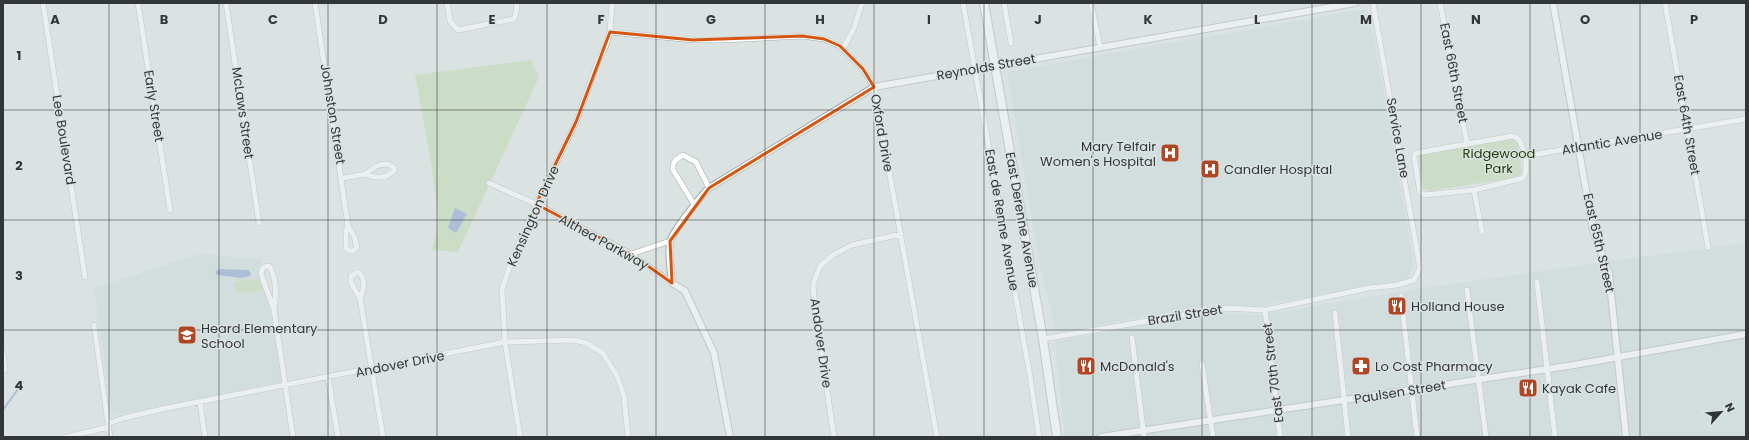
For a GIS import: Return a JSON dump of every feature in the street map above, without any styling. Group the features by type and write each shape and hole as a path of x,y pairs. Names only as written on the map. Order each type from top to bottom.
{"highway":[{"name":"East Derenne Avenue","path":"984,3 1043,339 1057,437"}],"street":[{"name":"Lee Boulevard","path":"43,3 85,277"},
{"name":"Early Street","path":"138,3 170,210"},
{"name":"McLaws Street","path":"226,3 259,223"},
{"name":"Johnston Street","path":"316,3 348,226"},
{"path":"447,3 450,21 458,30 514,19 517,3"},
{"name":"Kensington Drive","path":"520,437 505,342 502,290 513,257 536,204 576,122 598,62 605,48 610,32 612,3"},
{"path":"843,49 854,28 862,3"},
{"name":"East de Renne Avenue","path":"963,3 1030,376 1039,437"},
{"path":"1004,3 1011,43"},
{"path":"1092,3 1100,47"},
{"name":"Reynolds Street","path":"670,241 694,204 709,188 874,87 1334,5 1355,3"},
{"name":"Service Lane","path":"1374,3 1420,268 1417,273"},
{"name":"East 66th Street","path":"1440,3 1467,143"},
{"name":"East 65th Street","path":"1554,3 1593,230 1609,274 1619,357 1626,437"},
{"name":"East 64th Street","path":"1665,3 1708,247"},
{"name":"Oxford Drive","path":"610,32 693,40 802,36 824,39 840,46 863,69 874,87 937,437"},
{"name":"Atlantic Avenue","path":"1525,156 1746,119"},
{"path":"1513,136 1518,137 1525,156 1526,174 1523,178 1474,190 1424,195 1420,192 1414,156 1416,153 1467,143 1513,136"},
{"path":"694,204 672,170 672,164 676,159 683,155 696,162 709,188"},
{"path":"342,178 366,174 371,176 384,176 392,173 394,168 391,165 383,164 372,168 366,174"},
{"name":"Althea Parkway","path":"489,183 536,204 631,254 685,291 714,353 730,437"},
{"path":"1474,190 1482,232"},
{"name":"Andover Drive","path":"834,437 815,309 813,285 820,266 833,255 852,245 901,234"},
{"path":"631,254 670,241 672,283"},
{"path":"274,310 275,296 273,274 269,266 264,266 261,274 274,310 293,437"},
{"name":"Brazil Street","path":"1043,339 1223,308 1265,310 1369,288 1397,285 1414,280 1417,273"},
{"path":"1537,282 1555,437"},
{"path":"1467,290 1486,437"},
{"path":"1401,296 1417,437"},
{"path":"360,298 373,369 383,437"},
{"name":"East 70th Street","path":"1265,310 1280,437"},
{"path":"1335,313 1348,437"},
{"path":"94,324 110,437"},
{"name":"Paulsen Street","path":"1101,437 1144,434 1211,420 1479,380 1746,334"},
{"path":"1132,338 1144,434"},
{"name":"Andover Drive","path":"66,437 109,425 140,414 505,342 574,340 586,343 603,353 617,376 624,396 628,437"},
{"path":"3,354 6,370"},
{"path":"1202,364 1213,437"},
{"path":"328,377 338,437"},
{"path":"200,402 205,437"}],"highlighted area":[{"path":"610,32 693,40 802,36 824,39 840,46 863,69 874,87 709,188 670,241 672,283 631,254 536,204 576,122"}],"shaded area":[{"name":"Candler Hospital","path":"1365,9 1370,15 1414,265 1407,279 1249,308 1215,304 1067,331 1056,331 1040,266 1007,74 1012,71"},
{"path":"1746,243 1746,437 1065,437 1055,341 1216,313 1261,315 1430,287"},
{"name":"Heard Elementary School","path":"199,254 261,259 282,382 112,416 94,288"}],"green space":[{"path":"531,60 539,77 458,252 432,250 438,224 437,211 432,168 415,75"},
{"name":"Ridgewood Park","path":"1512,138 1517,141 1522,172 1517,177 1430,191 1423,188 1419,155"},
{"path":"258,279 263,290 237,294 234,282"}],"water":[{"path":"455,208 467,214 456,233 448,228"},
{"path":"219,269 249,270 251,274 250,276 241,278 217,275 215,272"}],"waterway":[{"path":"3,410 23,382"}],"place":[{"name":"Mary Telfair Women's Hospital","path":"1170,153"},
{"name":"Candler Hospital","path":"1210,169"},
{"name":"Holland House","path":"1397,306"},
{"name":"Heard Elementary School","path":"187,335"},
{"name":"McDonald's","path":"1086,366"},
{"name":"Lo Cost Pharmacy","path":"1361,366"},
{"name":"Kayak Cafe","path":"1528,388"}]}
